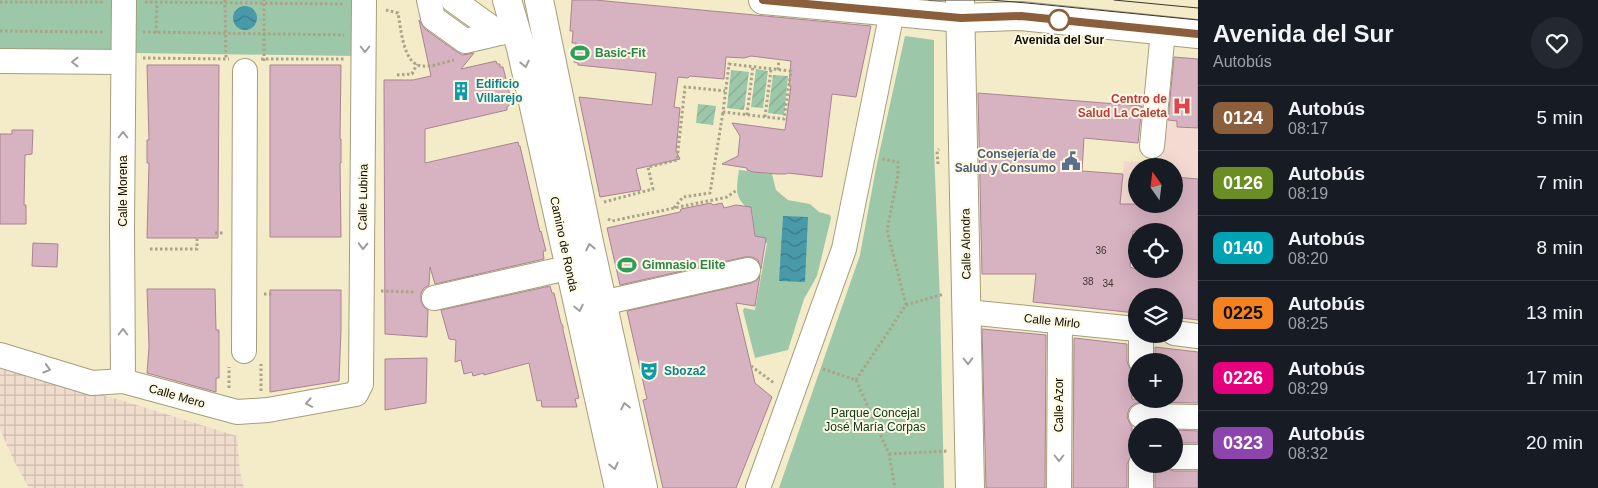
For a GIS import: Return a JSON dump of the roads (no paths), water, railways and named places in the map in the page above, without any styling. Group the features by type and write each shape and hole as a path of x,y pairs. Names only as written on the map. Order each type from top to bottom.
{"main road":[{"name":"Camino de Ronda","path":"507,0 498,34 619,488"},
{"name":"Camino de Ronda","path":"539,0 602,303 643,488"},
{"path":"763,0 892,12 961,9 1198,34"},
{"name":"Calle Alondra","path":"961,9 958,302 970,488"}],"street":[{"path":"429,0 433,18 465,41 498,34"},
{"path":"453,0 498,34"},
{"name":"Calle Morena","path":"123,1 123,381"},
{"name":"Calle Lubina","path":"356,2 361,384 356,394"},
{"path":"758,488 844,249 892,12"},
{"path":"1152,146 1163,31"},
{"path":"0,61 124,62"},
{"path":"244,351 245,63"},
{"name":"Camino de Ronda","path":"426,293 554,270"},
{"path":"602,303 748,270"},
{"name":"Calle Mirlo","path":"958,302 1060,322 1128,328"},
{"name":"Calle Azor","path":"1058,488 1060,322"},
{"path":"1183,334 1198,336"},
{"name":"Calle Mero","path":"0,355 92,382 123,381 237,412 268,410 356,394"},
{"path":"1141,414 1198,417"},
{"path":"1183,457 1198,457"},
{"path":"1141,473 1141,488"}],"water":[{"path":"245,6 254,9 257,18 254,27 245,30 236,27 233,18 236,9"},
{"path":"783,216 808,217 805,282 779,281"}],"tram line":[{"path":"929,0 990,0 1198,20"},
{"path":"1114,0 1198,8"}],"place":[{"name":"Avenida del Sur","path":"1059,20"},
{"name":"Basic-Fit","path":"580,53"},
{"name":"Edificio Villarejo","path":"461,91"},
{"name":"Centro de Salud La Caleta","path":"1182,106"},
{"name":"Consejería de Salud y Consumo","path":"1071,161"},
{"name":"Gimnasio Elite","path":"627,265"},
{"name":"Sboza2","path":"649,371"}],"park label":[{"name":"Parque Concejal José María Corpas","path":"875,420"}]}
